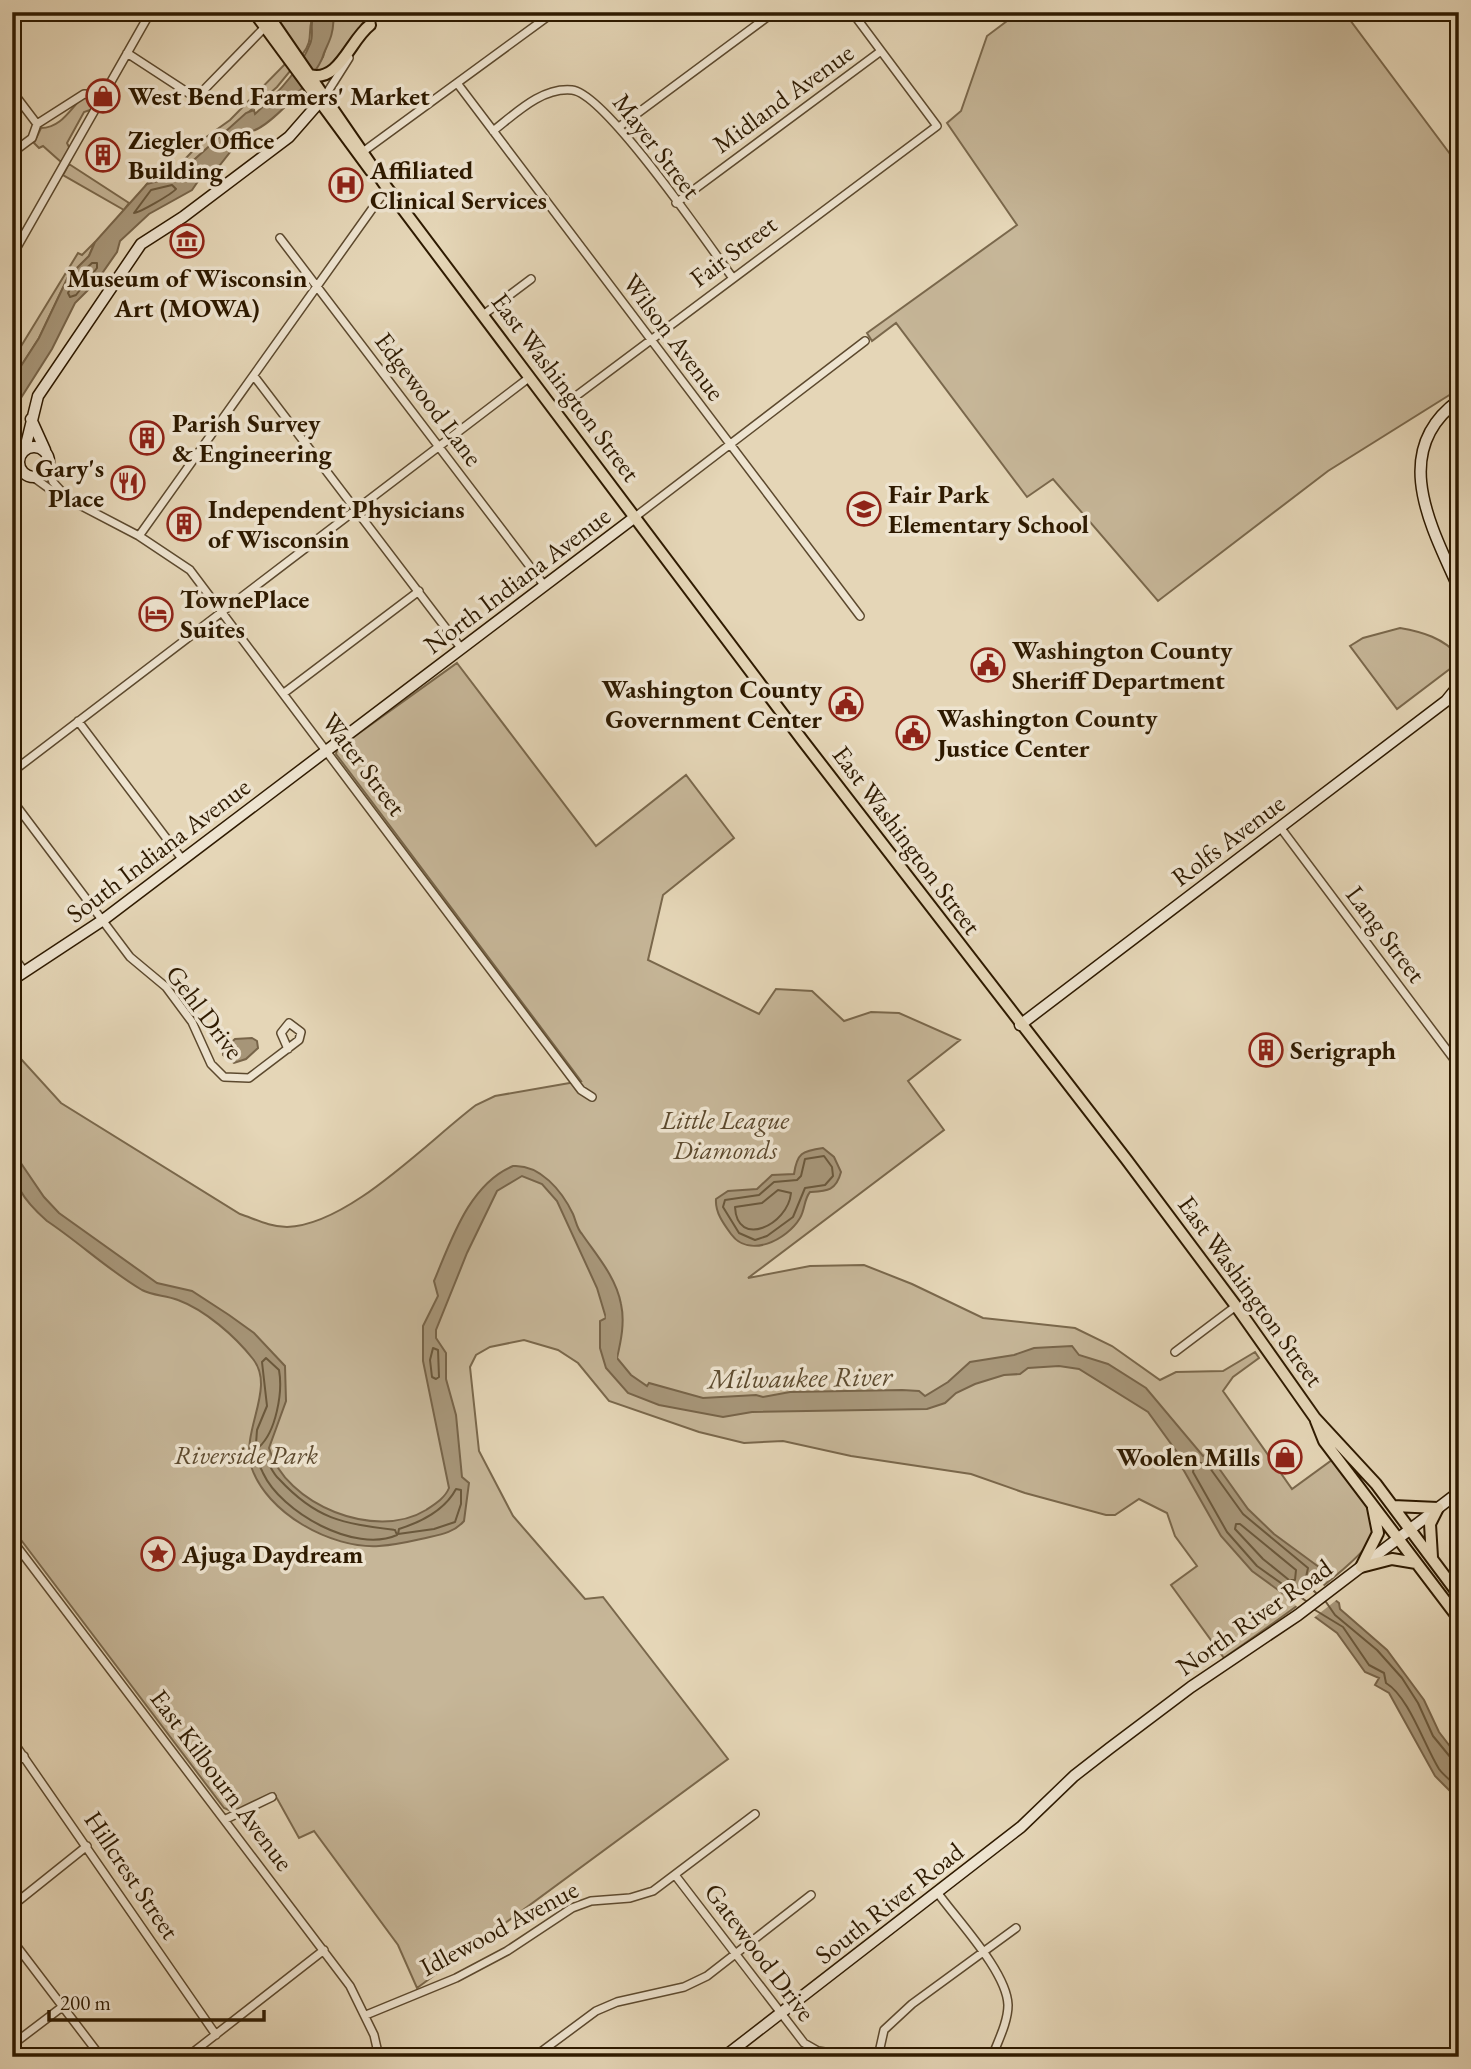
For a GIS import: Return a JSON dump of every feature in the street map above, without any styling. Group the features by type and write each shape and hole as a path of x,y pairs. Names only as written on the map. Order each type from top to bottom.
{"main road":[{"path":"254,12 282,44"},
{"path":"266,12 282,44"},
{"path":"311,79 333,73 357,35 370,25"},
{"name":"East Washington Street","path":"282,44 311,79 358,156 387,188 1020,1026 1236,1306 1315,1418 1334,1436 1393,1506 1459,1595"},
{"name":"East Washington Street","path":"322,100 364,151 387,188"},
{"name":"East Washington Street","path":"1315,1418 1324,1441 1459,1619"},
{"path":"1361,1567 1378,1530 1372,1505"},
{"path":"1393,1506 1438,1508 1428,1534 1433,1560"},
{"path":"1361,1567 1392,1559 1416,1563"}],"street":[{"path":"12,256 146,20 146,12"},
{"path":"29,475 19,462 20,453 38,396 141,244 289,137 322,100 376,12"},
{"path":"619,127 775,12"},
{"path":"852,12 881,51"},
{"path":"364,151 550,13"},
{"path":"127,53 196,98 265,27"},
{"name":"Fair Street","path":"556,411 937,126 881,51"},
{"name":"Midland Avenue","path":"676,203 881,51"},
{"name":"Wilson Avenue","path":"457,83 860,616"},
{"name":"Mayer Street","path":"493,131 525,106 554,90 575,90 594,100 619,127 732,277"},
{"path":"12,91 37,124"},
{"path":"12,153 32,138 37,124 84,94 103,95"},
{"path":"139,536 387,188"},
{"name":"Edgewood Lane","path":"280,238 544,586"},
{"path":"483,315 531,279"},
{"name":"North Indiana Avenue","path":"326,748 865,341"},
{"path":"254,376 461,648"},
{"path":"12,772 530,377"},
{"path":"1459,400 1443,413 1429,433 1422,453 1419,480 1426,511 1459,589"},
{"path":"12,469 29,475 48,468 47,454 30,417"},
{"path":"20,453 34,446 47,454"},
{"name":"Water Street","path":"48,468 53,482 66,496"},
{"name":"Water Street","path":"29,475 139,536 190,569 581,1090 592,1097"},
{"path":"284,693 419,591"},
{"name":"Rolfs Avenue","path":"1020,1026 1446,701 1459,685"},
{"path":"78,721 182,859"},
{"name":"South Indiana Avenue","path":"12,980 103,920 326,748"},
{"path":"12,800 103,920"},
{"name":"Lang Street","path":"1280,827 1459,1066"},
{"name":"Gehl Drive","path":"103,920 130,957 166,987 192,1022 211,1063 224,1077 249,1078 288,1049"},
{"path":"12,955 24,971"},
{"path":"1175,1352 1236,1306"},
{"name":"North River Road","path":"1074,1776 1191,1687 1298,1615 1459,1492"},
{"name":"East Kilbourn Avenue","path":"12,1540 324,1950 366,2015 379,2057"},
{"name":"Hillcrest Street","path":"12,1740 88,1846 216,2035"},
{"path":"12,1764 24,1756"},
{"name":"South River Road","path":"724,2057 1021,1827 1074,1776"},
{"path":"226,1819 272,1797"},
{"name":"Idlewood Avenue","path":"366,2015 456,1978 507,1951 572,1908 591,1901 630,1898 653,1891 755,1814"},
{"path":"12,1906 88,1846"},
{"name":"Gatewood Drive","path":"675,1875 804,2043 818,2051 858,2057"},
{"path":"937,1892 1002,1980 1008,2002 1007,2014 992,2057"},
{"path":"534,2057 596,2011 617,2002 684,1987 707,1976 811,1895"},
{"path":"878,2057 884,2030 912,2004 1016,1928"},
{"path":"12,1940 101,2057"},
{"path":"187,2057 324,1950"},
{"path":"12,2045 62,2007"}],"green space":[{"path":"272,12 315,12 309,44 302,55"},
{"path":"336,12 370,12 331,70 318,71 314,68 323,57"},
{"path":"1019,12 1344,12 1459,166 1459,389 1328,471 1158,601 1053,479 1027,497 896,323 872,341 867,333 1017,225 947,123 961,111 987,36"},
{"path":"286,63 291,70 277,87 176,176 147,184 159,170 169,176 205,138 230,120"},
{"path":"85,95 95,103 93,109 84,112 67,143 70,149 61,162 43,146 39,148 34,143 41,128 55,125"},
{"path":"69,164 129,203 124,210 63,175"},
{"path":"95,242 89,256 68,277 39,338 12,380 12,361 78,253 82,255"},
{"path":"1400,628 1439,640 1459,656 1459,662 1397,709 1350,646 1363,638"},
{"name":"Riverside Park","path":"457,663 596,846 686,775 734,838 663,895 648,960 759,1014 776,989 812,991 844,1021 871,1012 899,1013 960,1040 908,1081 944,1130 748,1278 810,1266 864,1265 912,1284 983,1318 1075,1328 1112,1346 1160,1380 1176,1372 1223,1371 1255,1352 1259,1358 1233,1377 1223,1391 1292,1489 1332,1460 1366,1505 1371,1515 1373,1535 1351,1563 1281,1618 1224,1658 1171,1585 1197,1566 1175,1536 1167,1513 1139,1499 1115,1515 1106,1515 1025,1493 971,1474 851,1456 783,1441 744,1443 699,1432 609,1401 578,1363 558,1350 524,1340 490,1347 476,1355 470,1367 479,1451 513,1516 585,1599 603,1597 728,1759 417,1988 398,1945 314,1831 299,1838 274,1793 233,1812 224,1808 12,1528 12,1049 61,1103 240,1214 281,1227 311,1223 361,1197 476,1105 495,1096 581,1081 336,754 337,749"}],"water":[{"path":"315,12 336,12 330,38 312,76 278,114 266,124 246,132 212,175 201,177 192,190 149,214 120,241 117,252 96,282 75,303 52,349 12,412 12,380 39,338 68,277 89,256 95,242 147,184 176,176 246,113 254,110 255,114 279,91 306,54"},
{"path":"252,1038 257,1041 258,1048 246,1059 234,1063 223,1055 223,1050 235,1039"},
{"path":"823,1148 834,1157 841,1172 839,1178 830,1189 810,1192 802,1215 794,1226 777,1239 757,1246 739,1241 731,1234 718,1213 716,1199 728,1191 757,1189 772,1175 794,1174 802,1154"},
{"path":"12,1150 44,1197 59,1213 157,1283 192,1291 254,1333 285,1366 286,1401 269,1448 278,1468 293,1486 313,1501 335,1512 359,1519 406,1519 433,1505 449,1488 423,1361 423,1326 438,1296 434,1281 463,1215 484,1186 513,1166 532,1169 541,1174 556,1188 568,1205 579,1230 605,1267 619,1294 623,1325 617,1358 631,1375 647,1386 649,1383 703,1398 756,1395 763,1397 790,1392 902,1390 919,1391 925,1396 948,1382 970,1362 1014,1355 1034,1348 1072,1346 1079,1355 1108,1364 1146,1388 1203,1456 1208,1453 1248,1509 1274,1534 1323,1570 1311,1581 1339,1603 1340,1609 1387,1650 1424,1700 1439,1732 1459,1758 1459,1800 1435,1776 1389,1693 1375,1685 1379,1678 1365,1672 1337,1633 1252,1571 1221,1536 1183,1469 1187,1466 1148,1412 1079,1369 1059,1366 1028,1368 1020,1374 1004,1375 975,1384 956,1393 945,1403 927,1409 752,1412 723,1417 659,1405 628,1393 606,1368 600,1348 600,1321 606,1318 597,1288 557,1201 542,1184 522,1176 497,1191 467,1253 436,1330 436,1338 446,1353 446,1379 456,1415 462,1477 469,1483 464,1521 455,1529 444,1533 379,1546 360,1545 321,1534 303,1525 285,1513 259,1483 251,1466 249,1452 261,1383 259,1370 246,1350 199,1310 178,1300 142,1290 47,1221 25,1198 16,1182"}],"pier":[{"path":"1318,1581 1339,1598 1311,1620 1291,1601"}],"waterway":[{"name":"Milwaukee River","path":"611,1359 612,1311"}],"place":[{"name":"West Bend Farmers' Market","path":"103,96"},
{"name":"Ziegler Office Building","path":"103,155"},
{"name":"Affiliated Clinical Services","path":"346,185"},
{"name":"Museum of Wisconsin Art (MOWA)","path":"187,241"},
{"name":"Parish Survey & Engineering","path":"147,438"},
{"name":"Gary's Place","path":"128,483"},
{"name":"Fair Park Elementary School","path":"864,509"},
{"name":"Independent Physicians of Wisconsin","path":"184,524"},
{"name":"TownePlace Suites","path":"156,614"},
{"name":"Washington County Sheriff Department","path":"988,665"},
{"name":"Washington County Government Center","path":"846,704"},
{"name":"Washington County Justice Center","path":"913,733"},
{"name":"Serigraph","path":"1266,1050"},
{"name":"Woolen Mills","path":"1285,1457"},
{"name":"Ajuga Daydream","path":"158,1554"}],"park label":[{"name":"Little League Diamonds","path":"725,1135"}]}
